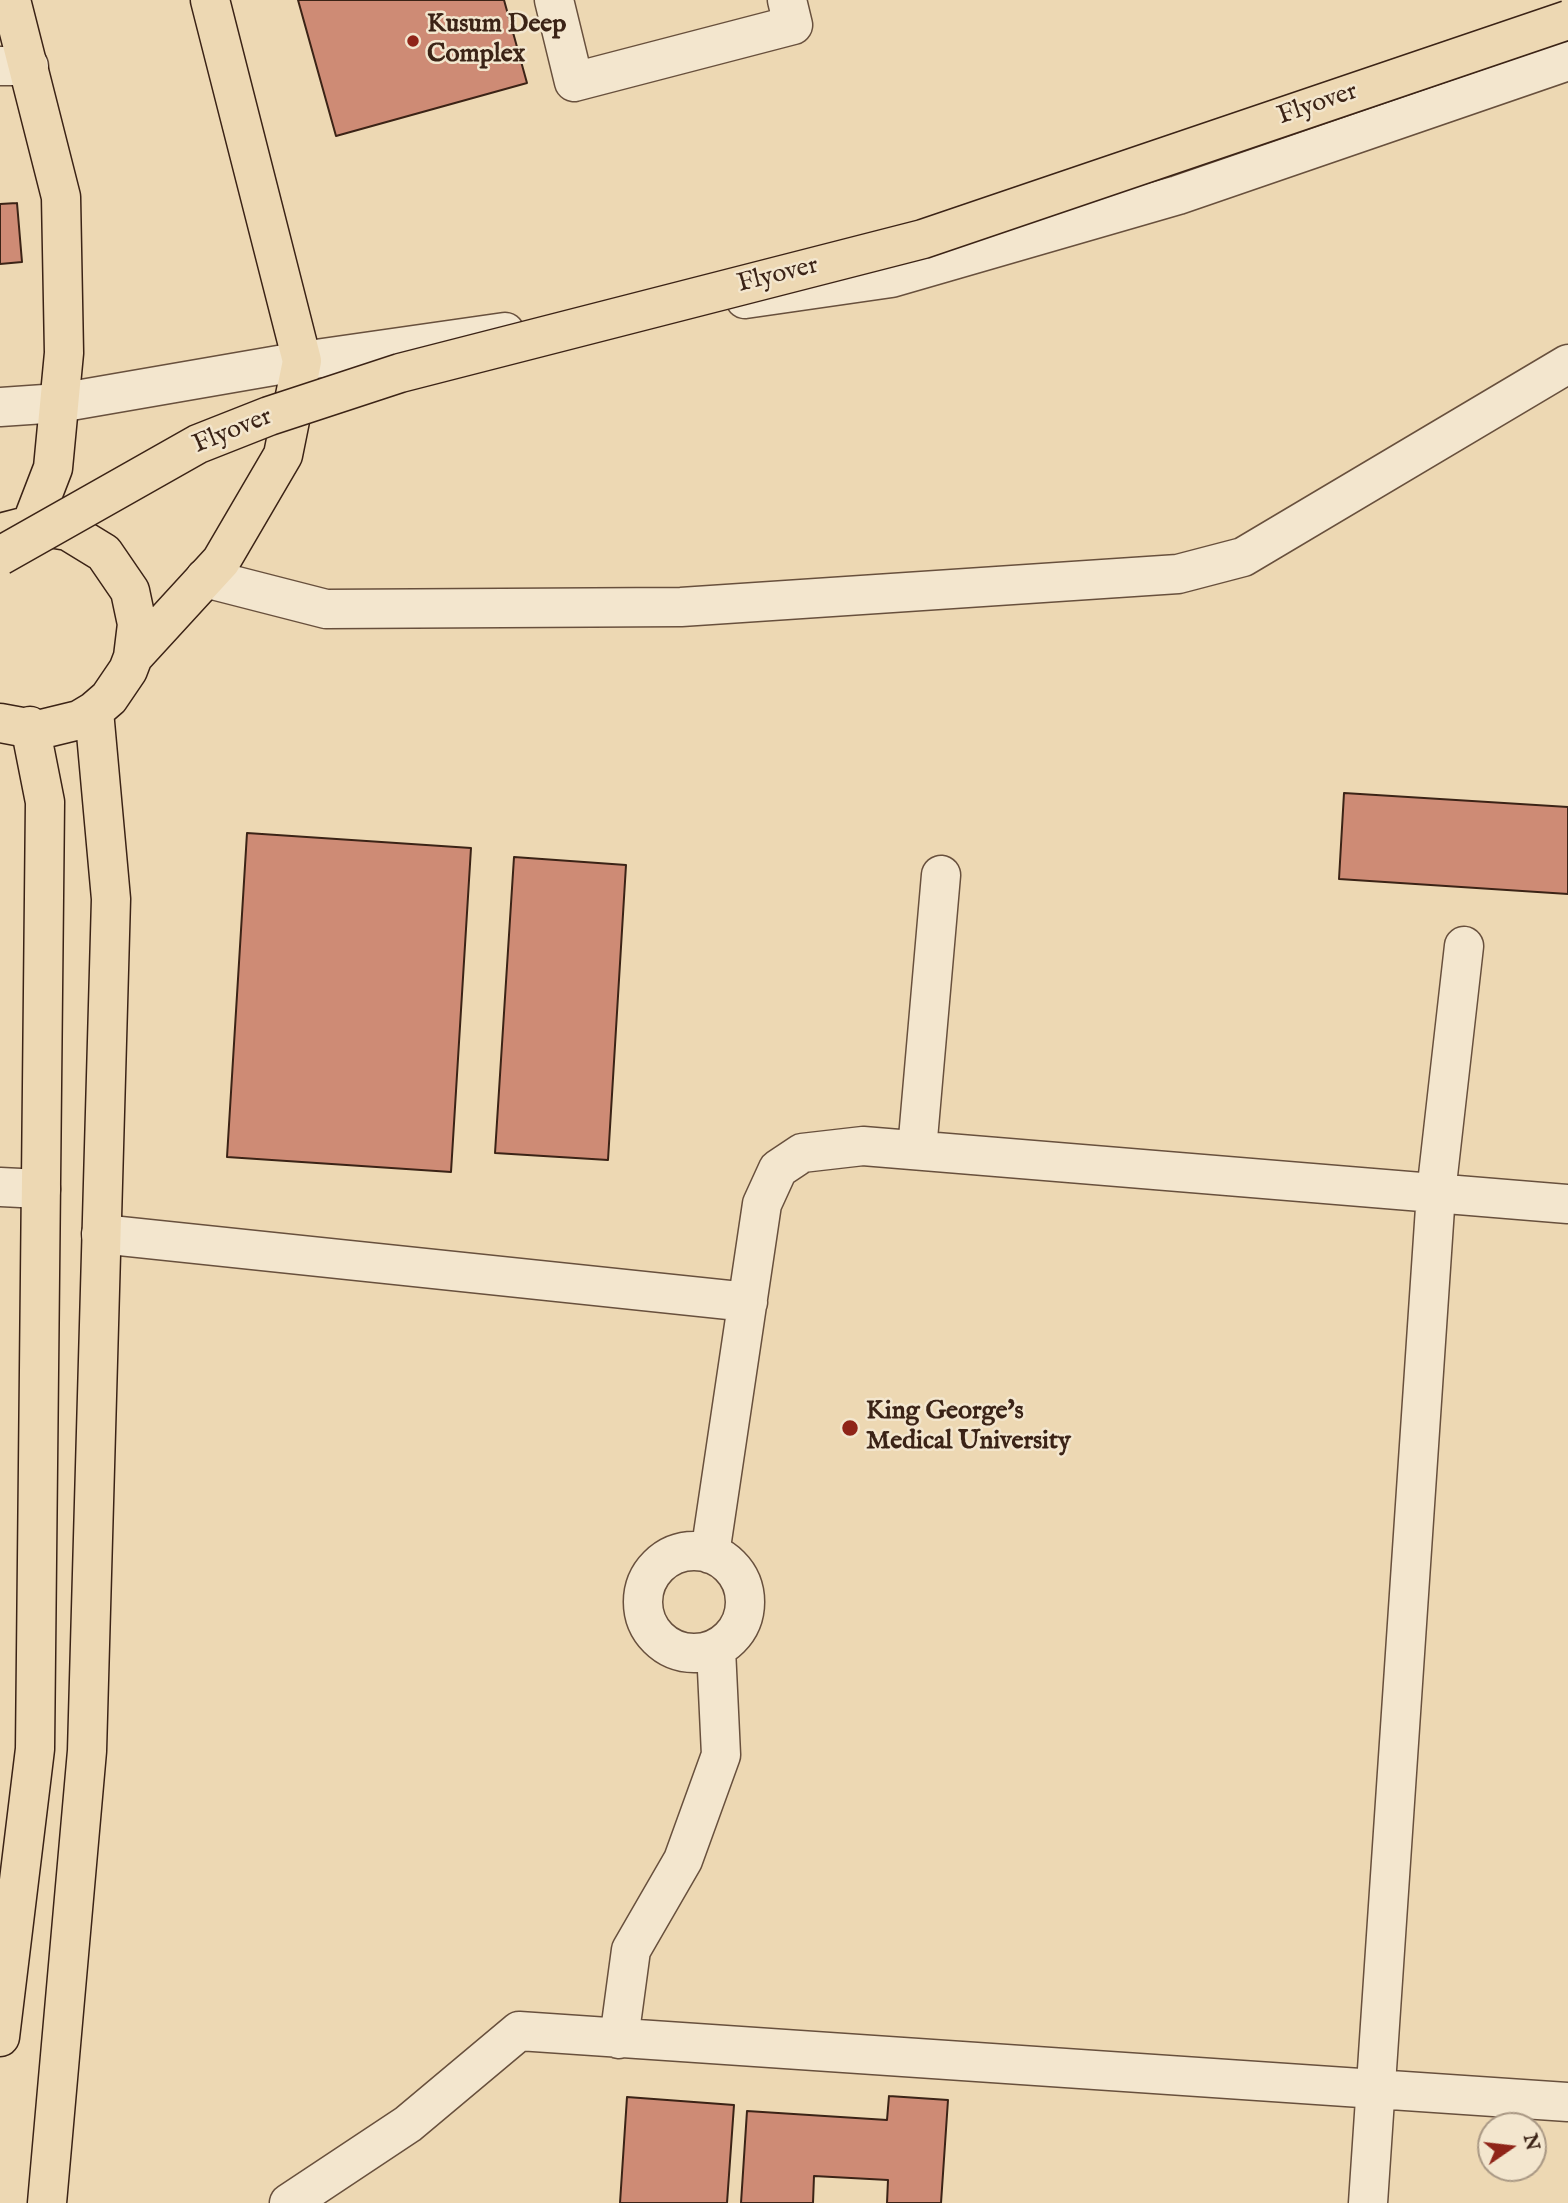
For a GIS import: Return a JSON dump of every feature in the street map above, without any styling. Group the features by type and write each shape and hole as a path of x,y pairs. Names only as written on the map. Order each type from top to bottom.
{"main road":[{"path":"11,0 15,66 61,197 64,353 53,468 15,529 68,531 104,553 130,591 137,624 133,657"},
{"path":"15,724 38,730 79,720 109,698 133,657 221,561 283,455 302,361 211,0"},
{"name":"Flyover","path":"0,556 198,444 270,416 400,373 923,239 1568,20"},
{"path":"47,2203 87,1751 111,899 94,711"},
{"path":"0,2037 35,1749 45,802 15,724"},
{"path":"36,1570 92,1568"}],"street":[{"path":"554,0 574,82 793,26 787,0"},
{"path":"0,407 59,403 302,361 891,278 1178,195 1568,61"},
{"path":"205,578 326,609 681,607 1178,574 1242,557 1568,364"},
{"path":"918,1150 941,875"},
{"path":"1368,2203 1436,1193 1464,946"},
{"path":"710,1554 762,1204 778,1169 802,1153 863,1146 1568,1204"},
{"path":"0,1187 41,1189"},
{"path":"101,1234 748,1302"},
{"path":"694,1551 710,1554 730,1566 741,1582 746,1605 743,1617 732,1637 716,1649 697,1654 677,1651 660,1640 648,1623 643,1604 646,1586 657,1566 674,1555 694,1551"},
{"path":"619,2039 631,1950 682,1860 721,1755 716,1649"},
{"path":"289,2203 408,2124 519,2031 1568,2102"}],"building":[{"name":"Kusum Deep Complex","path":"298,0 504,0 527,83 336,136"},
{"path":"17,203 22,262 0,264 0,204"},
{"path":"1344,793 1568,807 1568,894 1339,879"},
{"path":"247,833 471,848 451,1172 227,1157"},
{"path":"514,857 626,865 608,1160 495,1153"},
{"path":"889,2096 948,2100 941,2203 887,2203 888,2180 814,2176 813,2203 741,2203 747,2111 887,2120"},
{"path":"627,2097 734,2105 727,2203 620,2203"}],"place":[{"name":"Kusum Deep Complex","path":"413,41"},
{"name":"King George's Medical University","path":"850,1428"}]}
